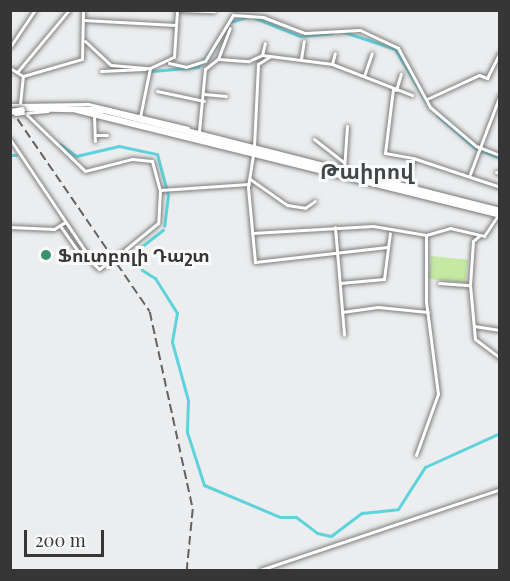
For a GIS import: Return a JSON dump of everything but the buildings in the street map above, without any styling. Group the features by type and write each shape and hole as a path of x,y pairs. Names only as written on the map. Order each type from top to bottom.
{"highway":[{"path":"10,110 72,105 499,214"},
{"path":"22,109 139,121"},
{"path":"251,150 345,171 499,214"}],"street":[{"path":"10,47 35,10"},
{"path":"18,71 69,10"},
{"path":"169,63 175,53 178,10 214,11"},
{"path":"23,76 82,59 83,11"},
{"path":"101,71 150,68 169,63 186,66 205,61 230,18 257,16 299,32 360,30 390,43 426,99 476,148 500,155"},
{"path":"83,20 176,25"},
{"path":"199,131 204,101 205,69 218,59 230,28"},
{"path":"84,40 111,65 150,68"},
{"path":"301,59 304,41"},
{"path":"262,55 265,43"},
{"path":"364,76 372,52"},
{"path":"332,64 335,53"},
{"path":"426,99 479,75 486,78 500,53"},
{"path":"218,59 249,61 262,55 332,64 394,90 412,95"},
{"path":"271,56 258,64 251,150 249,184 255,262 387,247"},
{"path":"10,68 23,76 22,109 85,171 150,159 162,190 156,226 99,269 87,255 10,139"},
{"path":"150,68 139,121 199,131 251,150"},
{"path":"401,74 394,90 385,153 470,174 500,187"},
{"path":"157,91 204,101"},
{"path":"204,94 226,96"},
{"path":"470,174 476,148 500,95"},
{"path":"94,115 95,141"},
{"path":"345,171 343,162 347,126"},
{"path":"95,135 107,135"},
{"path":"314,140 343,162"},
{"path":"406,187 413,159"},
{"path":"250,179 287,205 305,207 315,201"},
{"path":"162,190 249,184"},
{"path":"499,214 488,234 479,236 473,241 470,285 475,339 500,358"},
{"path":"61,227 65,222"},
{"path":"252,233 373,226 391,233 426,235 450,228 479,236"},
{"path":"10,227 61,227"},
{"path":"61,227 81,256 87,255"},
{"path":"335,227 344,334"},
{"path":"340,283 382,280 391,233"},
{"path":"416,455 438,394 428,312 426,235"},
{"path":"439,282 470,285"},
{"path":"342,312 378,307 428,312"},
{"path":"474,326 500,330"},
{"path":"260,570 500,489"}],"green space":[{"path":"431,256 468,260 465,283 429,279"}],"waterway":[{"path":"230,22 246,17"},
{"path":"255,18 300,36 332,33"},
{"path":"344,32 395,49 430,108"},
{"path":"152,71 198,67 216,45"},
{"path":"437,115 475,148 500,158"},
{"path":"60,144 76,156 119,146 157,154 168,195 164,226"},
{"path":"10,155 16,155"},
{"path":"141,247 163,230"},
{"path":"140,248 142,270 155,278 177,313 172,342 188,400 187,432 204,485 280,517 296,517 317,533 331,536 362,513 398,509 425,467 500,433"}],"railway":[{"path":"10,108 150,312 193,509 187,570"}],"place":[{"name":"Ֆուտբոլի Դաշտ","path":"46,255"}],"district":[{"name":"Թաիրով","path":"367,170"}]}
